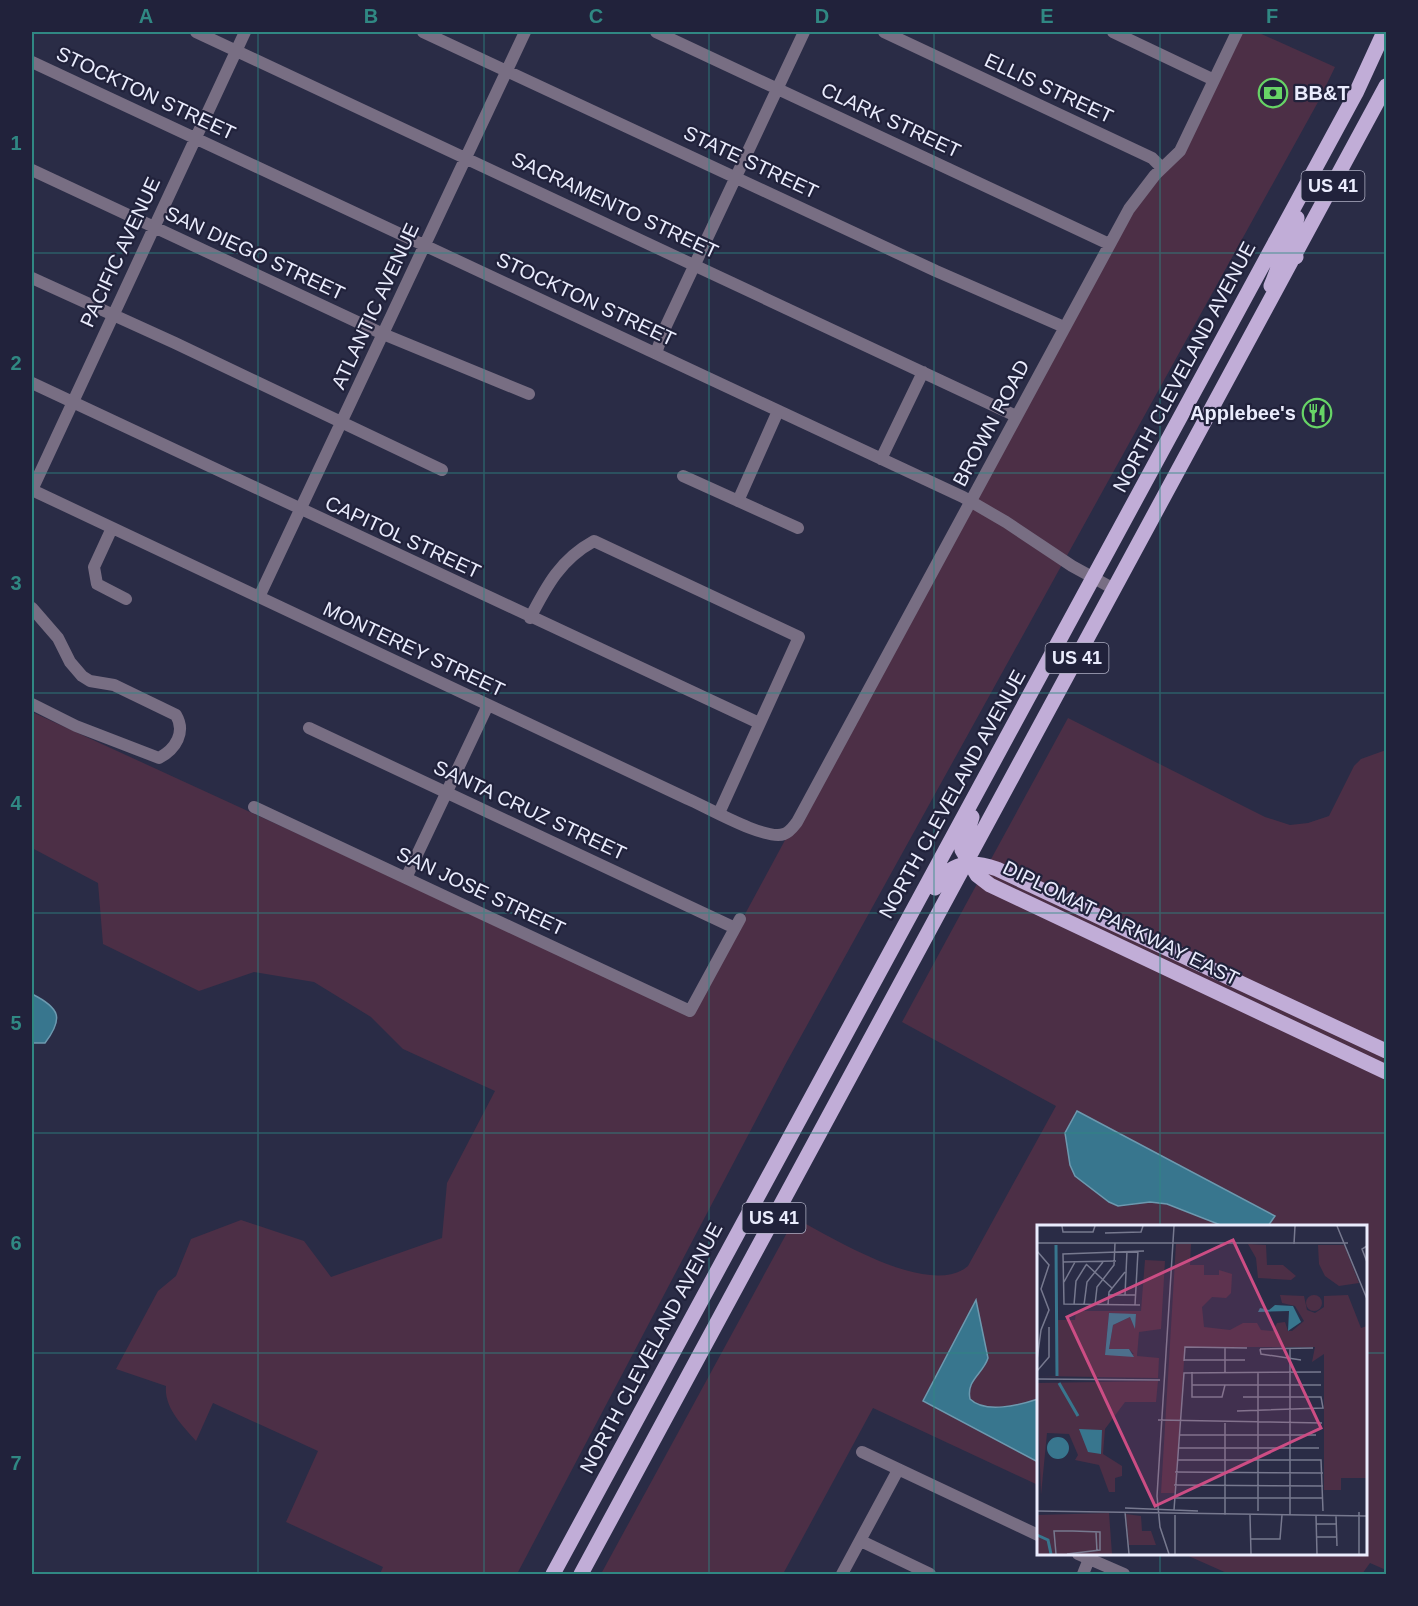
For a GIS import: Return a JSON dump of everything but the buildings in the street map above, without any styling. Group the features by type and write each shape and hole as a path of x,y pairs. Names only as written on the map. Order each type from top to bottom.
{"main road":[{"name":"NORTH CLEVELAND AVENUE","path":"553,1575 1323,153 1384,32"},
{"name":"US 41","path":"581,1575 1296,257 1386,86"},
{"path":"1296,257 1290,244 1291,235 1323,153"},
{"path":"1252,337 1281,260 1280,249 1275,242"},
{"path":"836,1051 893,966 938,882 954,866 967,862 962,843 996,758"},
{"name":"DIPLOMAT PARKWAY EAST","path":"967,862 997,869 1386,1052"},
{"name":"DIPLOMAT PARKWAY EAST","path":"967,862 976,875 1016,899 1386,1072"}],"street":[{"name":"SACRAMENTO STREET","path":"196,32 1016,416"},
{"name":"PACIFIC AVENUE","path":"32,490 245,32"},
{"name":"STATE STREET","path":"423,32 936,271 1064,327"},
{"name":"ATLANTIC AVENUE","path":"259,597 525,32"},
{"name":"CLARK STREET","path":"656,32 1109,244"},
{"path":"656,354 694,265 804,32"},
{"name":"ELLIS STREET","path":"884,32 1152,158 1162,168"},
{"path":"1113,32 1214,80"},
{"name":"BROWN ROAD","path":"782,835 789,832 797,822 1129,209 1162,168 1180,151 1237,32"},
{"name":"STOCKTON STREET","path":"32,62 970,501 1114,589"},
{"name":"SAN DIEGO STREET","path":"32,170 383,334 529,394"},
{"path":"32,279 113,314 442,470"},
{"path":"881,459 923,372"},
{"name":"CAPITOL STREET","path":"32,383 530,618 759,723"},
{"path":"738,501 778,411"},
{"path":"683,477 798,528"},
{"name":"MONTEREY STREET","path":"32,490 719,813 767,834 782,835"},
{"path":"111,528 94,567 97,584 126,599"},
{"path":"530,618 553,575 580,548 594,541 799,637 787,669 759,723 719,813"},
{"path":"32,608 58,638 70,662 82,676 90,681 114,685 176,715 182,724 180,735 167,753 159,758 76,726 32,704"},
{"path":"406,878 488,705"},
{"name":"SANTA CRUZ STREET","path":"309,728 447,793 738,923 690,1011"},
{"name":"SAN JOSE STREET","path":"254,807 690,1011"},
{"path":"862,1452 1037,1535"},
{"path":"842,1575 898,1470"},
{"path":"861,1541 930,1575"},
{"path":"1083,1575 1084,1556 1124,1575"}],"shaded area":[{"path":"1233,32 1257,32 1335,67 1318,102 785,1065 517,1574 380,1574 383,1567 286,1522 318,1451 213,1403 196,1441 171,1409 166,1386 116,1369 158,1291 176,1276 191,1239 241,1220 304,1241 331,1277 442,1238 447,1183 495,1091 403,1049 371,1017 314,982 254,972 199,991 103,944 98,883 32,848 32,712 691,1014 1124,213 1176,149"},
{"path":"1068,718 1265,817 1290,825 1308,823 1329,816 1354,766 1361,759 1386,750 1386,1046 990,861"},
{"path":"985,870 1386,1057 1386,1066 993,881"},
{"path":"978,882 1386,1077 1386,1570 1370,1563 1362,1574 1229,1574 1186,1555 1367,1555 1367,1225 1269,1225 1274,1216 1084,1184 1114,1205 1152,1202 1170,1205 1198,1214 1221,1225 1037,1225 1037,1399 1003,1407 985,1407 970,1400 970,1387 988,1358 976,1301 923,1401 1037,1461 1037,1485 873,1408 783,1574 601,1574 795,1218 881,1262 930,1275 951,1274 968,1266 1056,1106 902,1022"}],"water":[{"path":"32,994 49,1004 56,1014 55,1027 45,1043 32,1043"},
{"path":"1077,1111 1275,1216 1269,1225 1220,1225 1167,1204 1150,1202 1118,1206 1109,1202 1075,1176 1070,1165 1065,1133"},
{"path":"976,1300 988,1358 970,1387 970,1399 976,1404 993,1407 1013,1406 1037,1399 1037,1461 923,1401"}],"place":[{"name":"BB&T","path":"1273,93"},
{"name":"Applebee's","path":"1317,413"}]}
